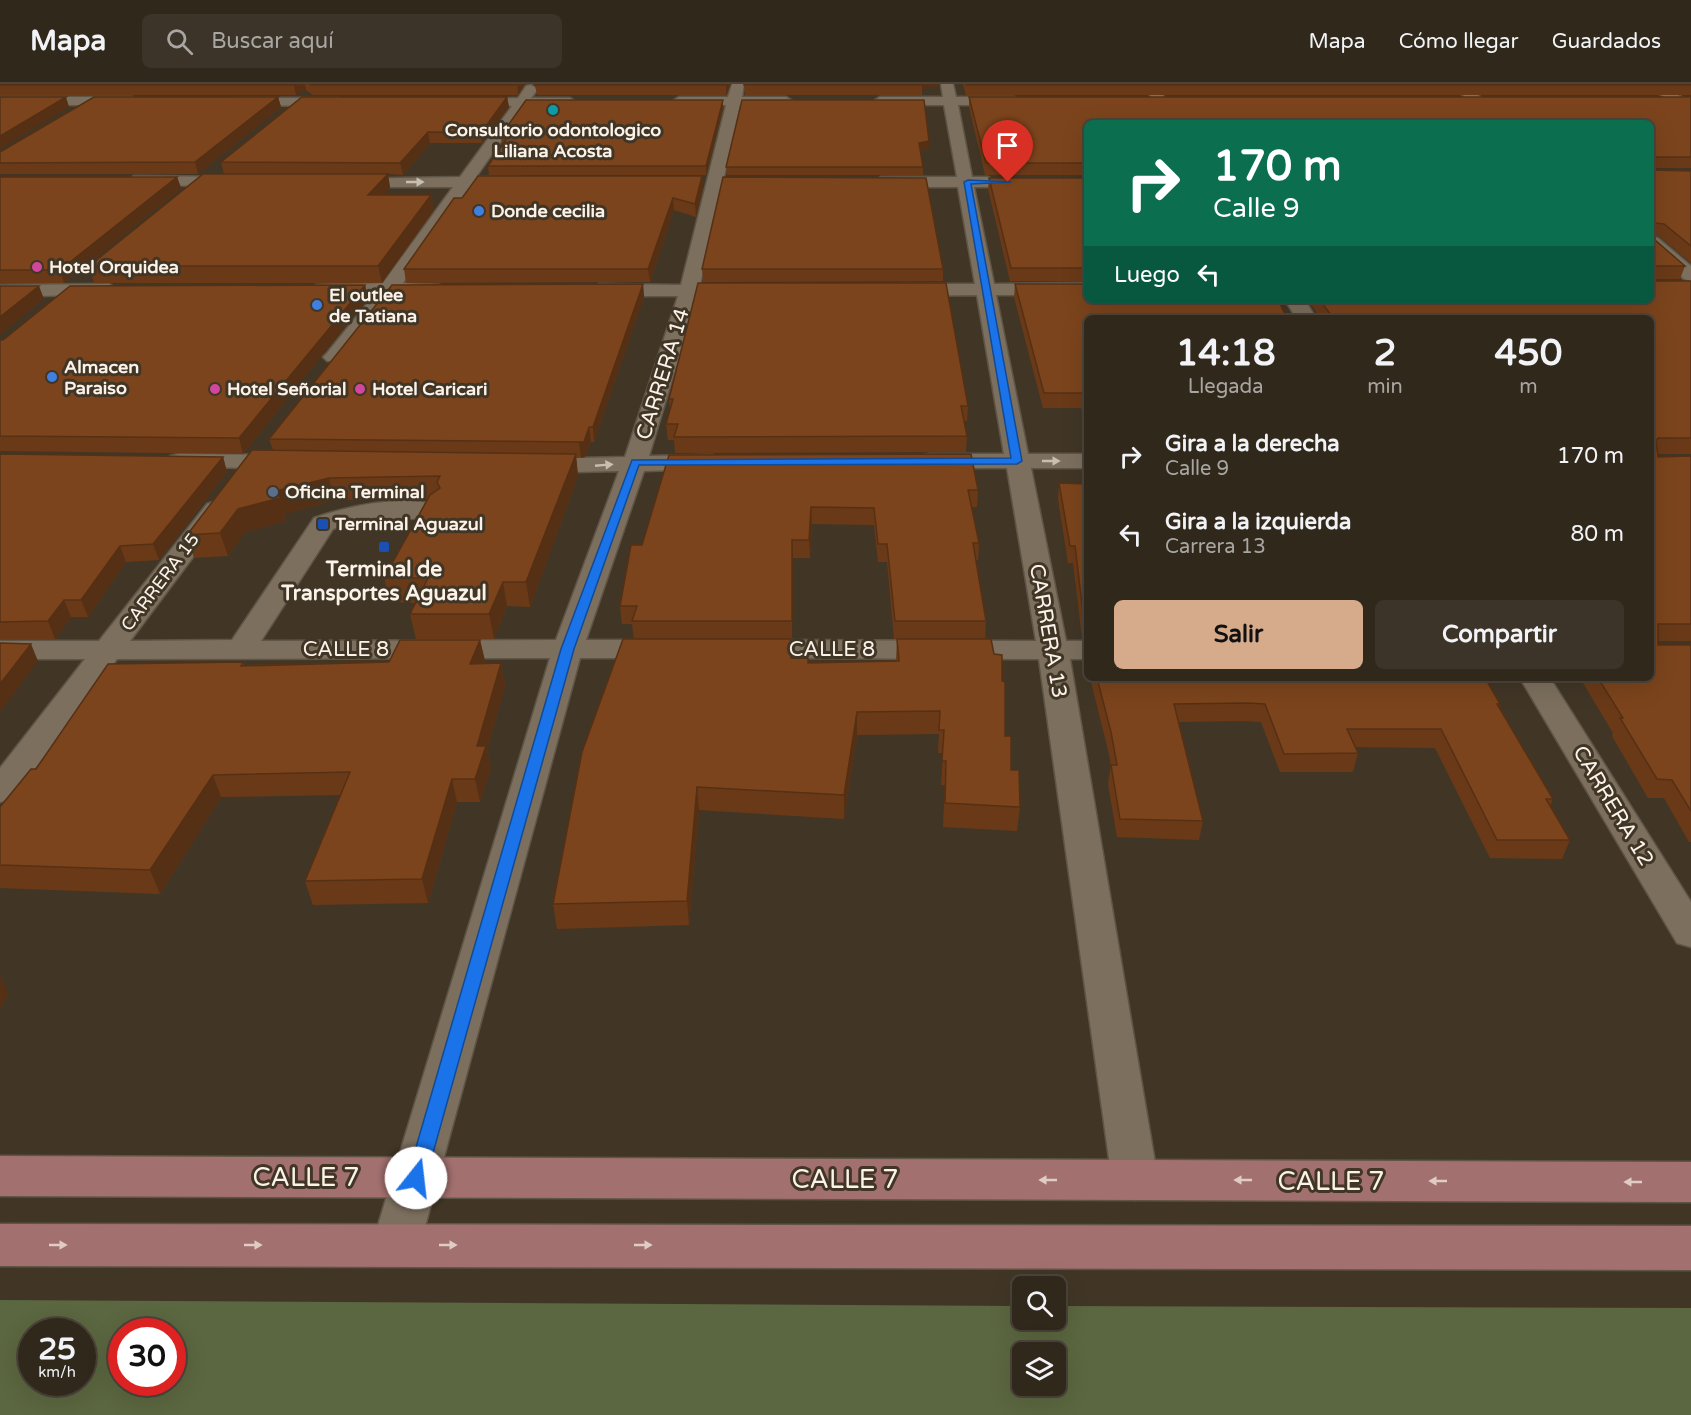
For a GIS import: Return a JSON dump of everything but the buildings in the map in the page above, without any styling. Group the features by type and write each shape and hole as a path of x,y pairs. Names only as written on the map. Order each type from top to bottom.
{"main road":[{"name":"CALLE 7","path":"0,1176 1691,1182"},
{"path":"0,1245 1691,1248"}],"street":[{"path":"65,118 122,84"},
{"path":"281,117 322,84"},
{"name":"CARRERA 14","path":"396,1245 567,649 635,462 689,291 738,84"},
{"path":"1149,84 1173,120"},
{"path":"1456,84 1501,120"},
{"path":"1647,84 1687,103"},
{"path":"871,101 949,92 1032,101"},
{"name":"CARRERA 13","path":"949,92 968,182 1053,650 1135,1180"},
{"path":"451,102 527,93 580,102"},
{"path":"317,380 389,289 527,93"},
{"path":"1453,100 1500,100"},
{"path":"0,101 150,102"},
{"path":"663,101 802,101"},
{"path":"1643,101 1687,103"},
{"path":"219,102 357,102"},
{"path":"185,196 220,167"},
{"path":"119,182 250,182"},
{"path":"322,182 537,182"},
{"path":"864,182 1000,182"},
{"path":"1654,244 1691,275"},
{"path":"52,304 87,276"},
{"path":"1671,287 1691,287"},
{"path":"306,289 446,289"},
{"path":"880,290 1084,289"},
{"path":"0,291 129,290"},
{"path":"585,290 725,291"},
{"path":"161,461 247,468 311,462"},
{"path":"910,461 1084,461"},
{"path":"510,466 581,467 635,462 730,462"},
{"name":"CARRERA 15","path":"0,791 247,468"},
{"path":"241,649 323,524 344,515 362,512 430,510"},
{"path":"0,650 109,649"},
{"name":"CALLE 8","path":"109,649 686,649"},
{"name":"CALLE 8","path":"722,649 1084,650"},
{"name":"CARRERA 12","path":"1537,681 1691,933"}],"green space":[{"path":"0,1300 1012,1306 1012,1330 1066,1330 1066,1306 1691,1308 1691,1415 0,1415"}],"place":[{"name":"Consultorio odontologico Liliana Acosta","path":"553,110"},
{"name":"Donde cecilia","path":"479,211"},
{"name":"Hotel Orquidea","path":"37,267"},
{"name":"El outlee de Tatiana","path":"317,305"},
{"name":"Almacen Paraiso","path":"52,377"},
{"name":"Hotel Señorial","path":"215,389"},
{"name":"Hotel Caricari","path":"360,389"},
{"name":"Oficina Terminal","path":"273,492"},
{"name":"Terminal Aguazul","path":"323,524"},
{"name":"Terminal de Transportes Aguazul","path":"384,547"}],"route":[{"path":"416,1178 567,649 635,462 1017,461 968,182 1008,182"}]}
